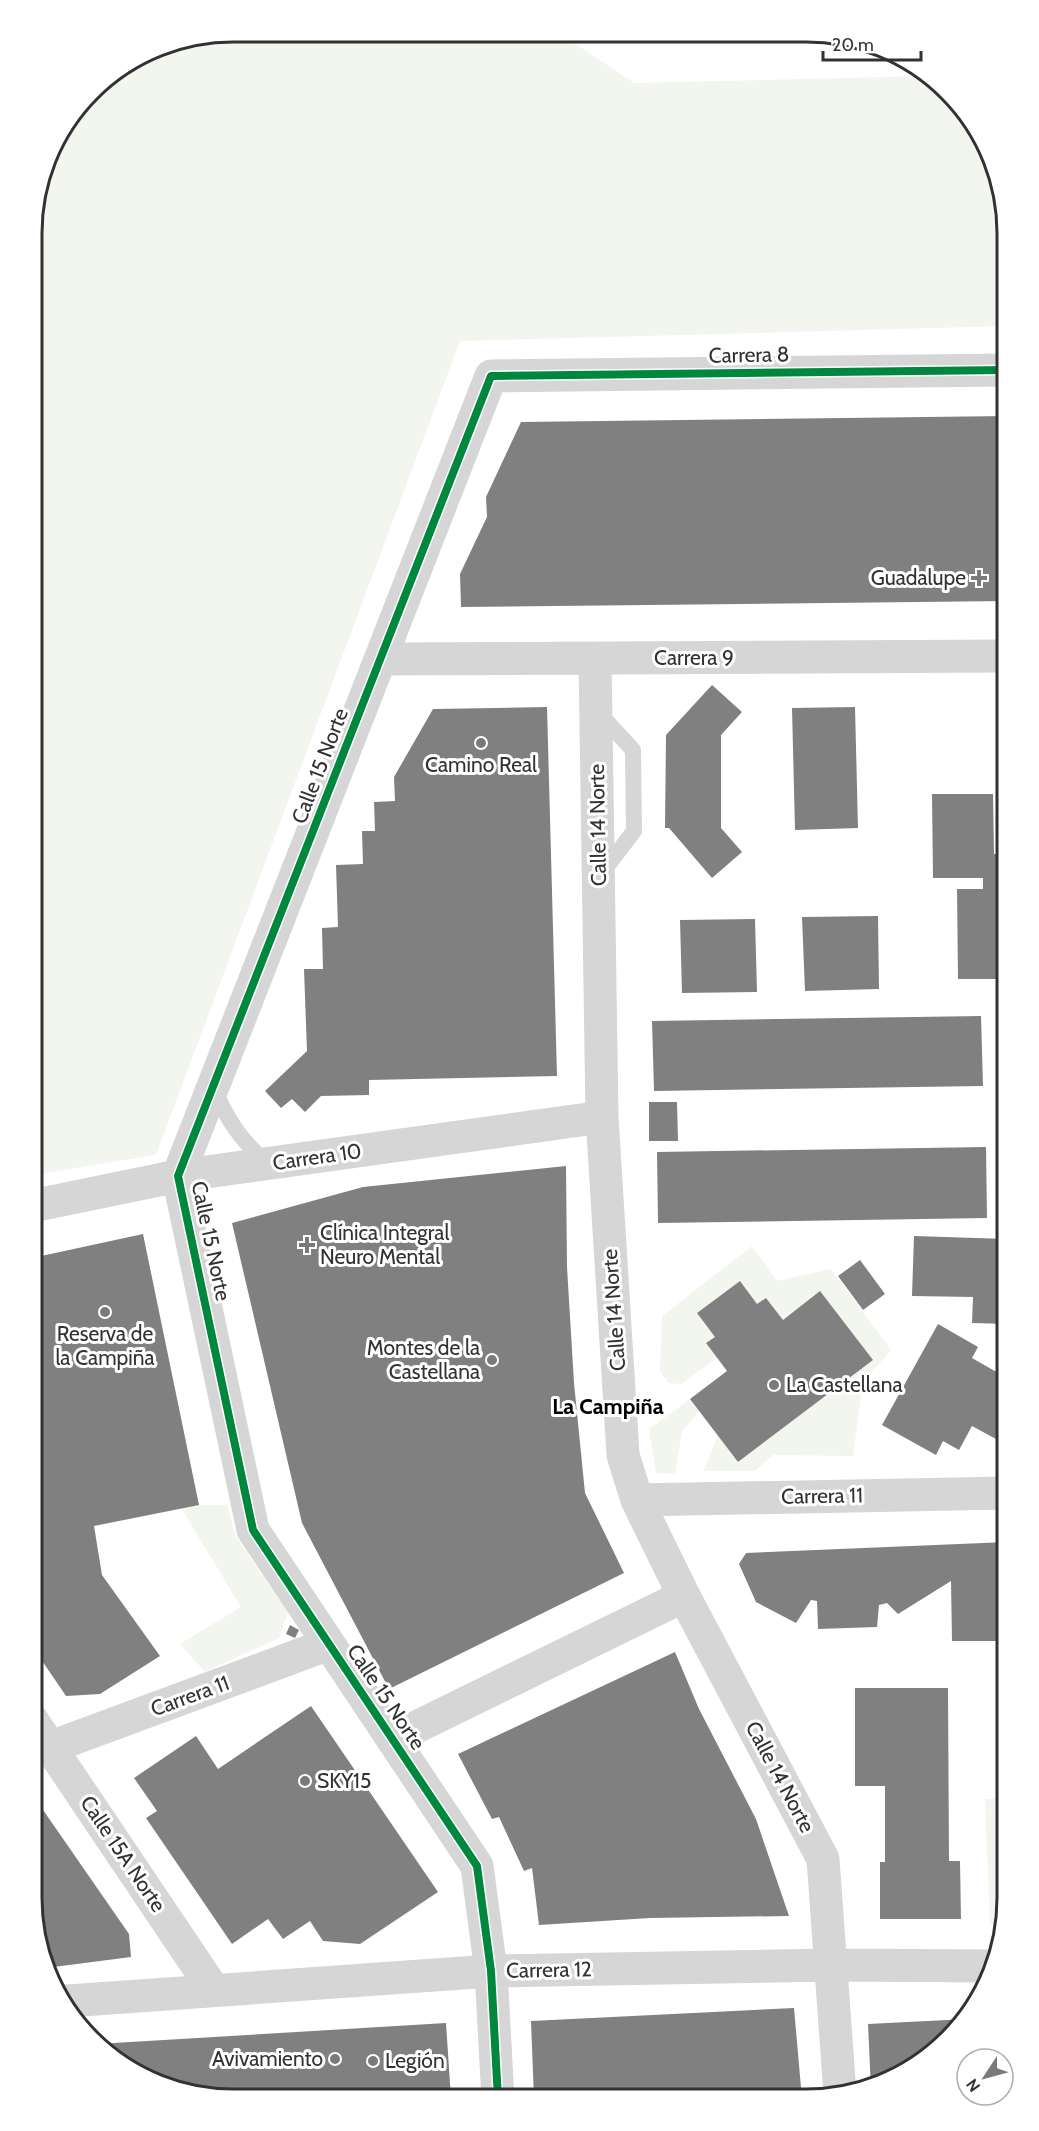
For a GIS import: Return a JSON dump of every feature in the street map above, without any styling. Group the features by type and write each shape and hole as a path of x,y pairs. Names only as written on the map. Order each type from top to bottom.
{"street":[{"name":"Carrera 8","path":"491,376 997,370"},
{"name":"Calle 15 Norte","path":"491,376 178,1176 253,1530 477,1866 491,1971 497,2089"},
{"name":"Carrera 9","path":"381,659 997,656"},
{"name":"Calle 14 Norte","path":"595,659 603,1117 623,1455 638,1500 684,1596 823,1859 839,2085"},
{"name":"Carrera 10","path":"42,1204 178,1176 603,1117"},
{"name":"Carrera 11","path":"638,1500 997,1493"},
{"path":"392,1739 684,1596"},
{"name":"Carrera 11","path":"51,1747 329,1644"},
{"name":"Calle 15A Norte","path":"42,1734 213,1989"},
{"name":"Carrera 12","path":"72,2001 491,1971 830,1965 984,1966"}],"lane":[{"path":"213,1087 229,1122 245,1144 267,1164"}],"shaded area":[{"path":"233,42 573,42 634,83 915,76 950,107 965,127 987,172 997,221 997,326 460,341 156,1155 42,1173 42,221 49,184 57,160 81,117 107,89 137,68 172,52 208,44"},
{"path":"752,1246 777,1281 831,1269 891,1350 863,1382 853,1456 773,1455 755,1471 703,1471 718,1436 738,1462 872,1360 820,1292 783,1320 766,1298 757,1304 740,1281 697,1313 715,1337 706,1343 717,1358 681,1384 669,1383 660,1371 662,1316"},
{"path":"690,1399 699,1411 682,1432 675,1474 656,1473 649,1429"},
{"path":"199,1505 227,1505 236,1537 288,1612 279,1638 205,1672 180,1644 241,1607 181,1508"},
{"path":"997,1798 997,1910 995,1924 990,1924 985,1799"}],"building":[{"path":"997,416 997,601 461,607 460,574 487,517 486,497 521,422"},
{"path":"712,685 742,712 721,735 721,828 742,852 712,878 669,828 665,828 666,735"},
{"path":"547,707 557,1076 369,1080 369,1095 321,1096 305,1112 292,1099 281,1108 265,1091 307,1051 304,969 323,969 322,928 338,927 336,865 363,864 362,831 375,831 374,802 395,801 394,777 433,709"},
{"path":"855,707 858,828 795,830 792,708"},
{"path":"932,794 993,794 994,854 997,854 997,979 958,979 957,889 983,889 983,878 933,878"},
{"path":"878,916 879,989 805,991 802,917"},
{"path":"755,919 757,992 682,993 680,920"},
{"path":"981,1016 983,1086 654,1091 652,1021"},
{"path":"649,1102 677,1102 678,1141 649,1141"},
{"path":"986,1147 987,1218 658,1223 657,1152"},
{"path":"566,1166 567,1267 574,1383 585,1493 624,1573 389,1689 302,1523 232,1223 363,1187"},
{"path":"143,1234 199,1505 94,1526 102,1575 160,1656 100,1694 66,1696 42,1661 42,1256"},
{"path":"914,1236 997,1239 997,1324 972,1323 973,1297 912,1296"},
{"path":"860,1260 885,1294 863,1310 838,1276"},
{"name":"La Castellana","path":"740,1281 757,1304 766,1298 783,1320 820,1291 873,1360 738,1462 690,1399 727,1371 706,1343 715,1337 697,1313"},
{"path":"938,1324 978,1347 972,1358 997,1372 997,1440 972,1426 959,1450 943,1441 936,1455 882,1425"},
{"path":"997,1542 997,1641 952,1641 951,1581 898,1614 887,1603 879,1605 877,1627 818,1629 817,1601 811,1600 796,1623 756,1602 739,1564 746,1553"},
{"path":"290,1625 299,1630 295,1638 286,1634"},
{"path":"675,1652 699,1709 756,1819 789,1916 650,1918 539,1925 532,1868 524,1871 499,1817 492,1819 458,1754"},
{"path":"855,1688 948,1688 949,1861 960,1861 961,1919 880,1919 880,1862 885,1862 885,1786 855,1786"},
{"path":"311,1706 438,1892 360,1944 323,1941 310,1921 283,1939 268,1919 232,1944 146,1818 157,1811 134,1778 196,1736 218,1769"},
{"path":"42,1808 129,1934 131,1957 55,1967 44,1923"},
{"path":"794,2008 801,2089 534,2089 531,2021"},
{"path":"953,2020 922,2050 870,2077 868,2024"},
{"path":"446,2023 450,2089 208,2087 160,2074 137,2063 109,2043"}],"cycle path":[{"path":"497,2089 491,1971 477,1866 253,1530 178,1176 491,376 997,370"}],"place":[{"name":"Guadalupe","path":"979,578"},
{"name":"Camino Real","path":"481,743"},
{"name":"Clínica Integral Neuro Mental","path":"307,1245"},
{"name":"Reserva de la Campiña","path":"105,1312"},
{"name":"Montes de la Castellana","path":"492,1360"},
{"name":"La Castellana","path":"774,1385"},
{"name":"SKY15","path":"305,1781"},
{"name":"Avivamiento","path":"335,2059"},
{"name":"Legión","path":"373,2061"}],"district":[{"name":"La Campiña","path":"608,1406"}]}
